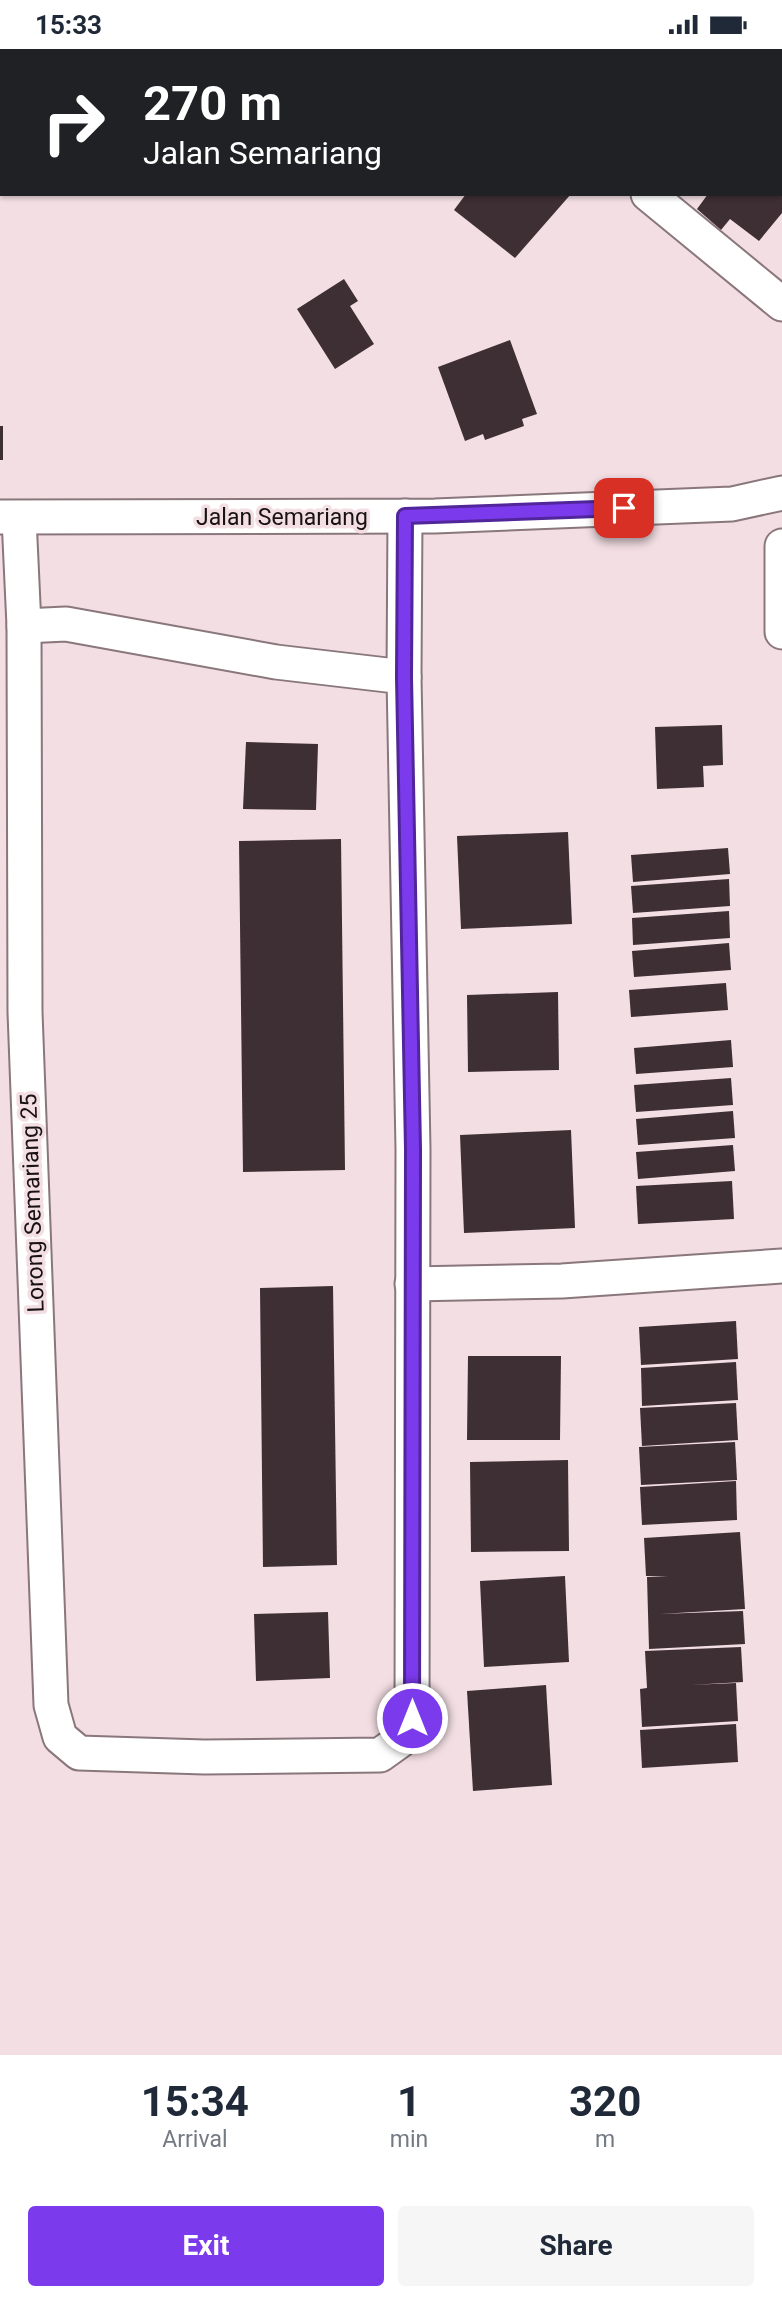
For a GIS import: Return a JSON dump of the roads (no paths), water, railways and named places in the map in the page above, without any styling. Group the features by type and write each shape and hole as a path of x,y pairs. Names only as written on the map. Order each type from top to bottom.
{"street":[{"path":"650,196 782,304"},
{"path":"732,504 782,493"},
{"path":"732,504 782,517"},
{"name":"Jalan Semariang","path":"10,518 405,516 732,504"},
{"name":"Lorong Semariang 25","path":"10,518 24,626 13,1021 14,1127 51,1705 60,1737 79,1753 204,1757 380,1755 401,1740 412,1718 413,1149 404,677 405,516"},
{"path":"782,545 782,632"},
{"path":"24,626 66,624 276,662 404,677"},
{"path":"412,1284 562,1281 782,1266"}]}
